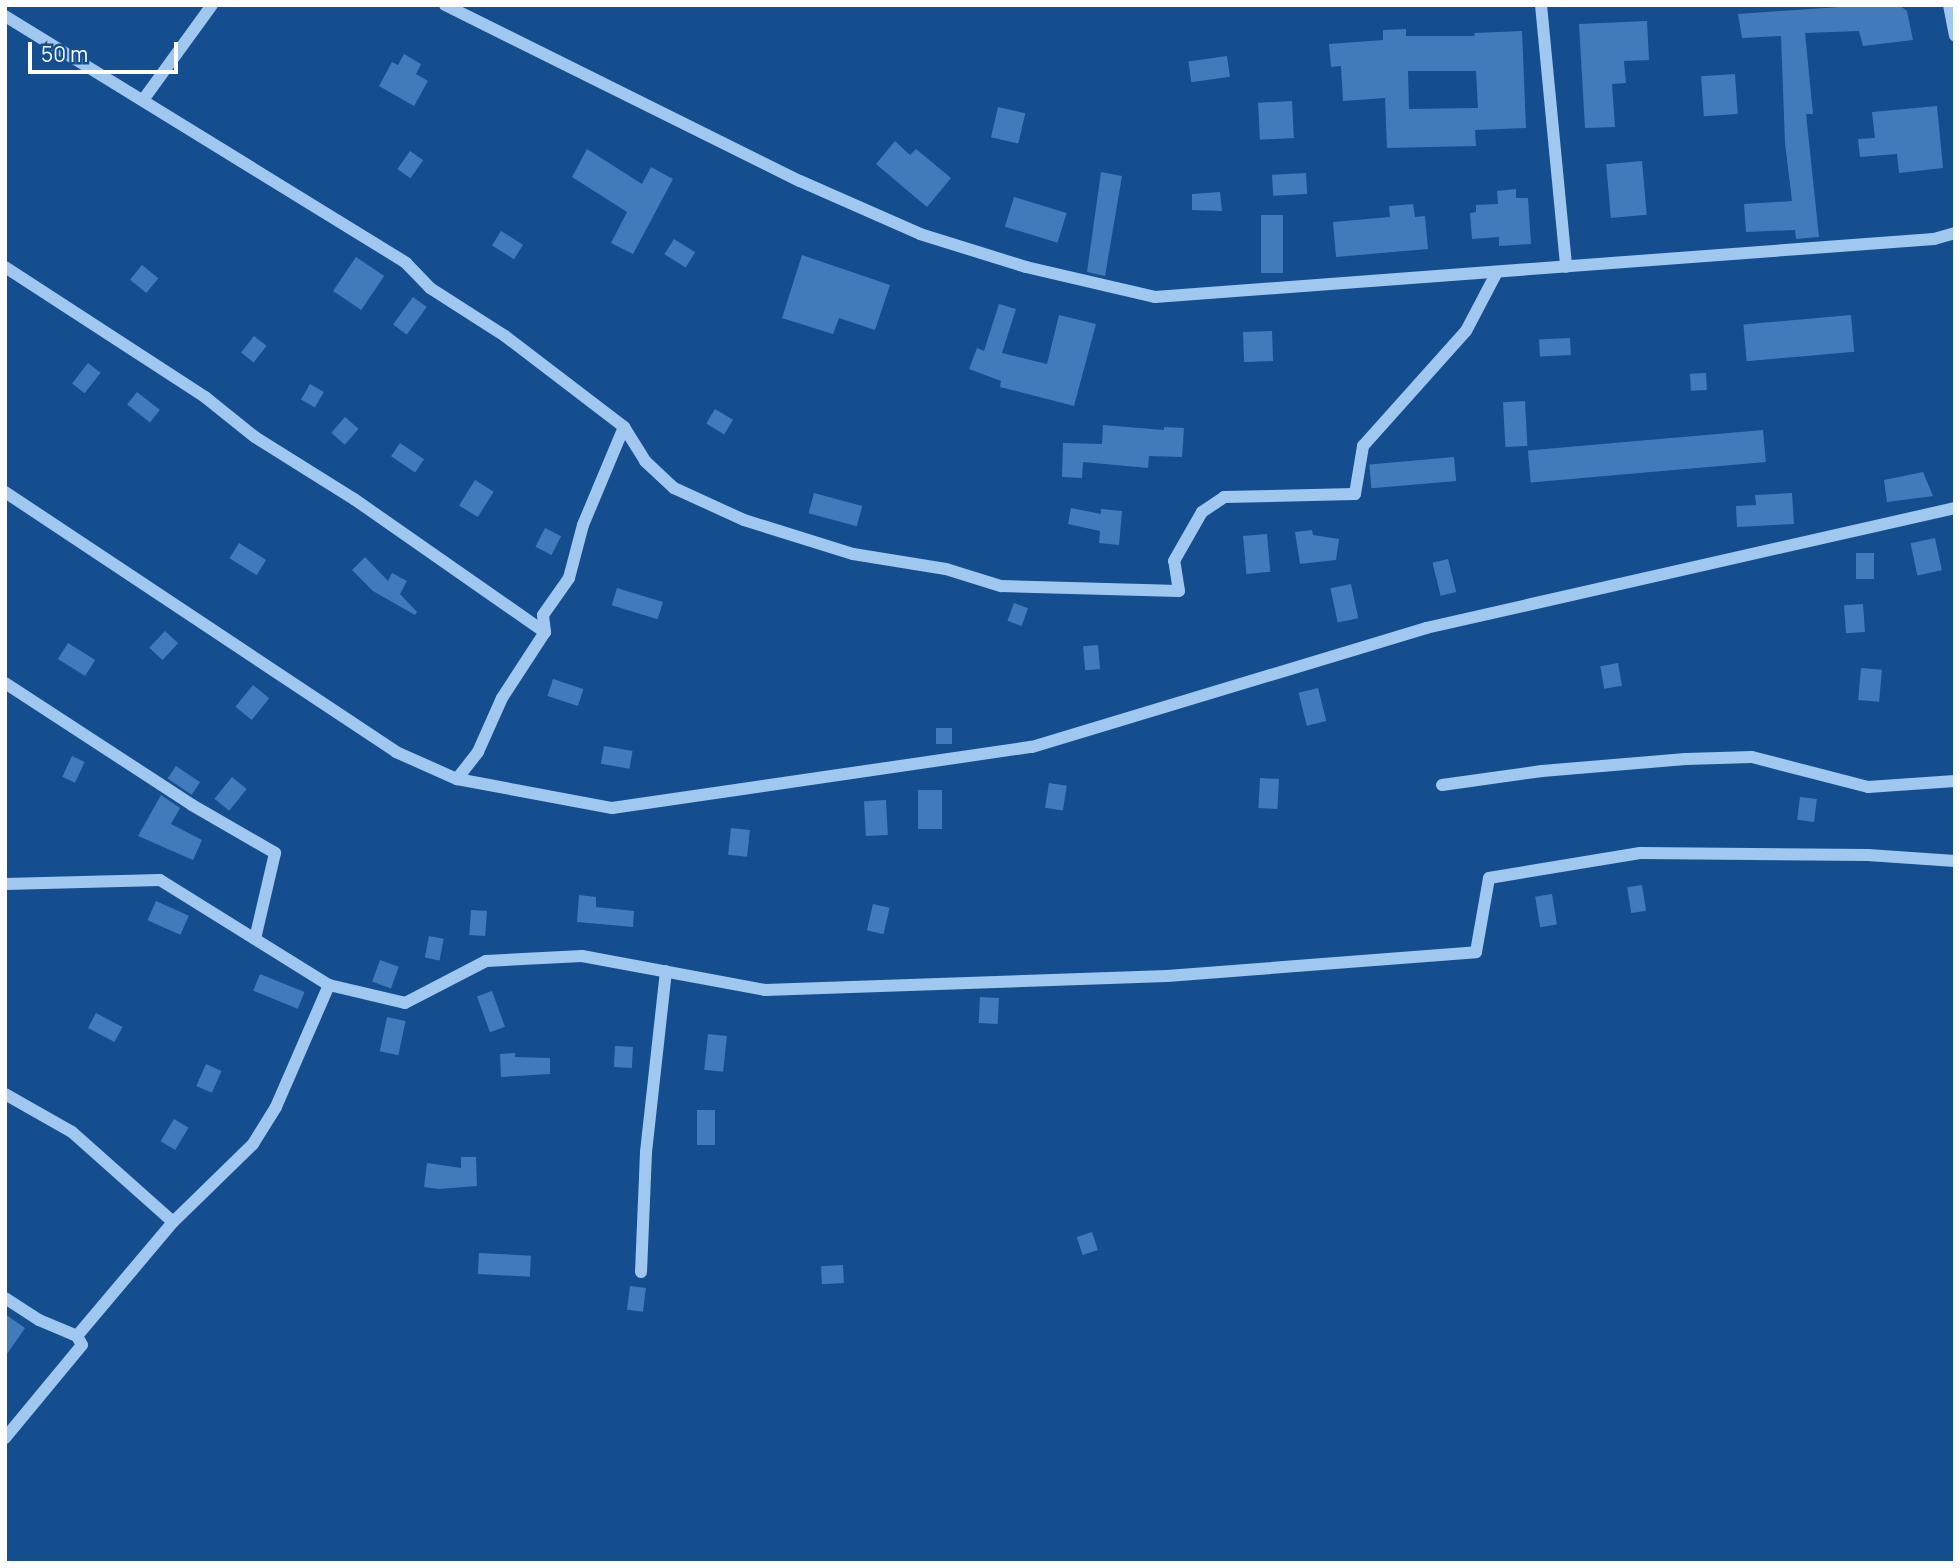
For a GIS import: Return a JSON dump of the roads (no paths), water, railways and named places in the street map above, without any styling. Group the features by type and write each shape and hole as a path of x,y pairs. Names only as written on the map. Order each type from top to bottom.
{"street":[{"path":"144,100 212,5"},
{"path":"446,5 800,181 920,234 1026,267 1155,297 1934,239 1955,233"},
{"path":"1541,5 1566,267"},
{"path":"1949,5 1955,35"},
{"path":"5,16 407,263 430,288 505,336 624,427 645,461 674,488 744,520 853,554 946,569 1002,586 1179,591 1174,561 1202,512 1224,497 1355,494 1363,446 1466,331 1497,272"},
{"path":"5,267 205,397 255,438 354,499 545,632"},
{"path":"457,779 478,752 502,698 545,632 543,615 569,578 583,525 624,427"},
{"path":"5,492 396,752 457,779 612,808 1032,747 1426,628 1955,508"},
{"path":"5,683 191,805 275,853 255,939"},
{"path":"1442,785 1542,771 1686,758 1752,757 1868,787 1955,781"},
{"path":"5,884 160,880 330,985 405,1003 486,961 582,956 765,990 1167,976 1475,952 1489,878 1640,853 1868,855 1955,861"},
{"path":"641,1272 646,1152 666,971"},
{"path":"77,1336 173,1222 253,1144 276,1107 330,985"},
{"path":"5,1094 72,1132 173,1222"},
{"path":"5,1298 39,1320 77,1336 82,1345 5,1438"}]}
